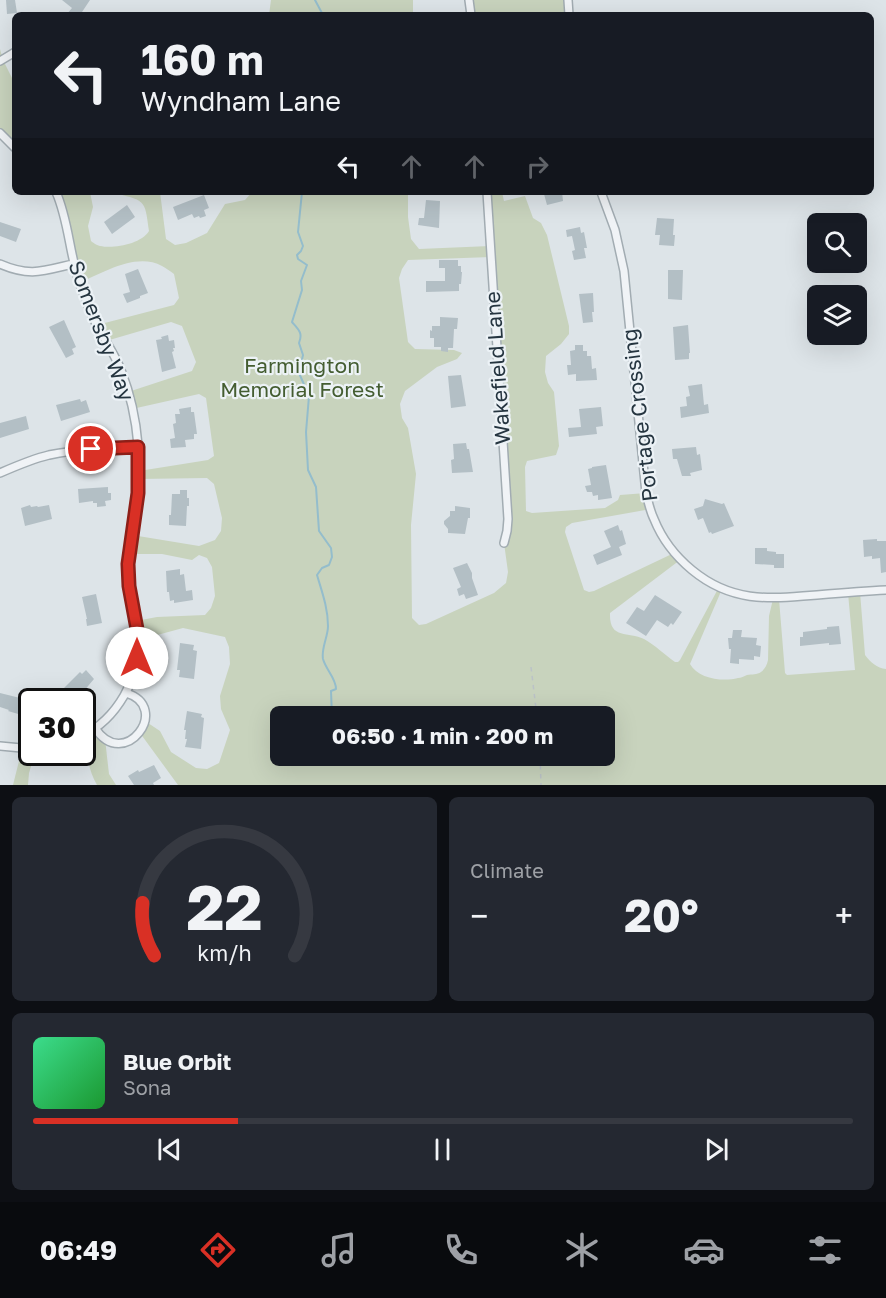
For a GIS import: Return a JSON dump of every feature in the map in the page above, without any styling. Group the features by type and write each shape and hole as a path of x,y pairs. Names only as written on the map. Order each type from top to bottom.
{"street":[{"path":"0,133 12,145"},
{"name":"Somersby Way","path":"57,195 64,216 73,264 87,304 121,370 134,418 138,447 138,493 128,564 129,586 138,630 138,649 134,675 126,693 96,727"},
{"name":"Wakefield Lane","path":"487,195 508,519 504,543"},
{"name":"Portage Crossing","path":"603,195 615,230 624,271 646,493 654,520 668,544 680,560 712,584 733,593 773,599 886,590"},
{"path":"0,264 22,272 33,272 73,264"},
{"path":"0,473 22,463 58,454 91,449 138,447"},
{"path":"96,729 105,739 113,743 130,741 138,736 143,729 145,712 137,698 126,693"},
{"path":"0,746 18,748"}],"path":[{"path":"531,667 536,706"},
{"path":"540,766 541,785"}],"green space":[{"path":"271,0 413,0 413,12 269,12"},
{"path":"469,0 568,0 569,12 471,12"},
{"path":"0,49 12,78 12,145 0,133"},
{"name":"Farmington Memorial Forest","path":"57,195 91,195 93,207 88,226 91,241 106,247 134,242 149,231 143,204 134,198 121,195 160,195 166,239 175,245 186,243 207,233 225,204 245,200 249,195 408,195 411,239 419,249 490,246 487,195 503,195 504,201 525,196 533,218 541,223 547,235 569,326 569,334 546,356 545,372 554,392 559,446 556,455 527,461 525,467 526,511 532,513 605,508 618,500 620,495 646,493 651,509 572,523 566,527 565,532 584,590 594,591 674,553 680,560 610,613 611,622 616,631 644,639 678,662 719,587 722,589 690,664 699,673 711,678 725,680 739,678 758,674 765,668 768,660 769,616 773,599 779,599 787,675 855,670 848,593 860,592 865,655 874,664 886,669 886,785 178,785 140,733 145,721 160,731 171,752 196,768 207,769 219,763 230,730 221,709 220,696 230,664 229,647 225,637 183,628 139,640 136,621 157,617 205,615 211,608 215,596 212,567 207,558 199,555 192,560 162,554 129,554 132,535 199,546 215,540 221,531 222,518 214,484 207,478 139,479 139,471 208,460 214,456 206,398 199,394 132,409 128,392 192,371 196,362 182,326 171,322 106,341 97,325 174,305 179,298 174,274 162,266 141,261 120,266 79,283","holes":["491,257 507,531 504,543 508,572 506,583 494,593 426,624 419,625 412,618 411,525 416,474 408,428 402,418 400,404 405,391 437,367 457,359 462,353 454,350 415,349 408,342 399,278 408,260"]},
{"path":"96,729 105,739 109,774 116,785 97,785 89,766 96,766"},
{"path":"18,765 31,766 28,785 13,785"}],"building":[{"path":"6,0 15,0 17,12 7,14"},
{"path":"62,0 90,0 82,12 69,12 72,8"},
{"path":"204,195 209,208 204,210 206,216 194,218 192,214 178,220 173,207"},
{"path":"544,195 562,195 563,201 547,205"},
{"path":"426,200 440,201 439,228 418,225 419,218 424,218"},
{"path":"127,205 135,217 112,234 104,222"},
{"path":"657,218 674,219 674,246 659,245 660,235 655,235"},
{"path":"0,222 21,229 16,242 0,236"},
{"path":"580,227 581,233 584,232 586,258 574,260 572,251 575,250 572,236 567,237 566,230"},
{"path":"439,260 458,260 458,266 461,266 462,272 459,291 426,292 426,281 445,281 445,268 439,268"},
{"path":"138,269 148,293 127,303 123,294 130,292 125,274"},
{"path":"668,270 683,270 682,300 668,299"},
{"path":"593,293 593,322 583,323 579,294"},
{"path":"440,317 458,318 457,329 454,329 453,348 448,348 448,352 441,351 441,347 434,347 434,338 430,338 432,326 440,326"},
{"path":"64,320 76,347 72,349 74,354 66,358 49,327"},
{"path":"688,325 689,359 675,360 673,327"},
{"path":"168,335 169,341 174,340 175,348 172,352 176,368 162,372 156,340"},
{"path":"575,345 583,345 583,351 587,351 587,356 591,356 592,369 596,368 597,380 576,381 576,374 568,375 567,365 571,365 570,351 575,350"},
{"path":"461,375 466,406 451,408 448,376"},
{"path":"702,384 704,405 708,404 709,413 681,418 680,407 687,406 686,397 690,396 688,386"},
{"path":"80,399 81,402 86,400 90,412 61,421 56,405"},
{"path":"191,407 191,412 194,412 197,434 194,434 194,439 185,440 186,447 171,448 170,439 175,438 173,424 176,423 175,414 180,414 179,409"},
{"path":"601,407 603,426 596,427 597,434 569,437 568,428 581,427 579,409"},
{"path":"26,416 29,429 0,438 0,423"},
{"path":"466,443 473,472 452,473 453,444"},
{"path":"696,447 697,455 700,454 702,470 690,473 691,476 682,476 677,459 673,459 672,449"},
{"path":"606,465 612,498 598,500 598,495 593,496 592,492 587,492 585,486 591,485 588,469"},
{"path":"108,487 111,500 105,501 106,506 97,507 97,503 93,501 79,503 78,489"},
{"path":"180,490 187,490 187,498 189,498 186,526 169,525 172,494 180,494"},
{"path":"705,499 724,503 734,526 709,533 703,518 698,520 694,509 703,506"},
{"path":"30,505 38,507 49,505 52,519 25,526 21,508"},
{"path":"455,506 470,508 470,518 468,518 465,534 448,533 444,524 450,516 450,511 455,511"},
{"path":"618,525 626,544 619,547 622,555 597,565 593,555 611,547 604,531"},
{"path":"877,539 877,541 886,541 886,572 881,573 880,558 864,557 863,540"},
{"path":"755,548 767,548 767,551 784,554 784,568 755,564"},
{"path":"467,563 478,595 466,599 464,594 459,596 457,589 461,587 453,568"},
{"path":"180,569 180,575 184,574 186,591 192,590 193,600 174,603 174,600 170,601 169,592 167,592 166,571"},
{"path":"96,594 102,623 87,626 82,597"},
{"path":"655,595 682,612 673,625 671,623 668,627 657,620 646,636 626,623 637,607 644,611"},
{"path":"839,626 841,644 800,646 800,637 803,637 803,632"},
{"path":"733,630 742,630 741,637 757,638 756,645 761,646 760,657 754,656 754,660 739,659 739,664 730,663 731,649 729,649 728,638 732,638"},
{"path":"180,643 194,645 193,650 197,651 194,679 179,677 180,670 177,670"},
{"path":"86,670 94,679 86,688 64,688 80,672 82,674"},
{"path":"0,693 18,698 18,714 0,707"},
{"path":"187,711 202,714 201,717 204,718 201,749 185,747 187,739 185,739 186,730 184,730"},
{"path":"154,765 161,778 153,783 154,785 134,785 128,776"}],"waterway":[{"path":"315,0 321,12"},
{"path":"302,195 298,232 303,246 297,255 298,259 307,265 292,322 300,334 299,343 303,355 299,373 309,396 306,432 308,470 316,487 319,531 331,548 332,557 329,565 322,568 317,575 328,619 323,659 336,689 331,691 332,706"}],"route":[{"path":"91,449 138,447 138,493 128,564 129,586 139,640 137,658"}]}
